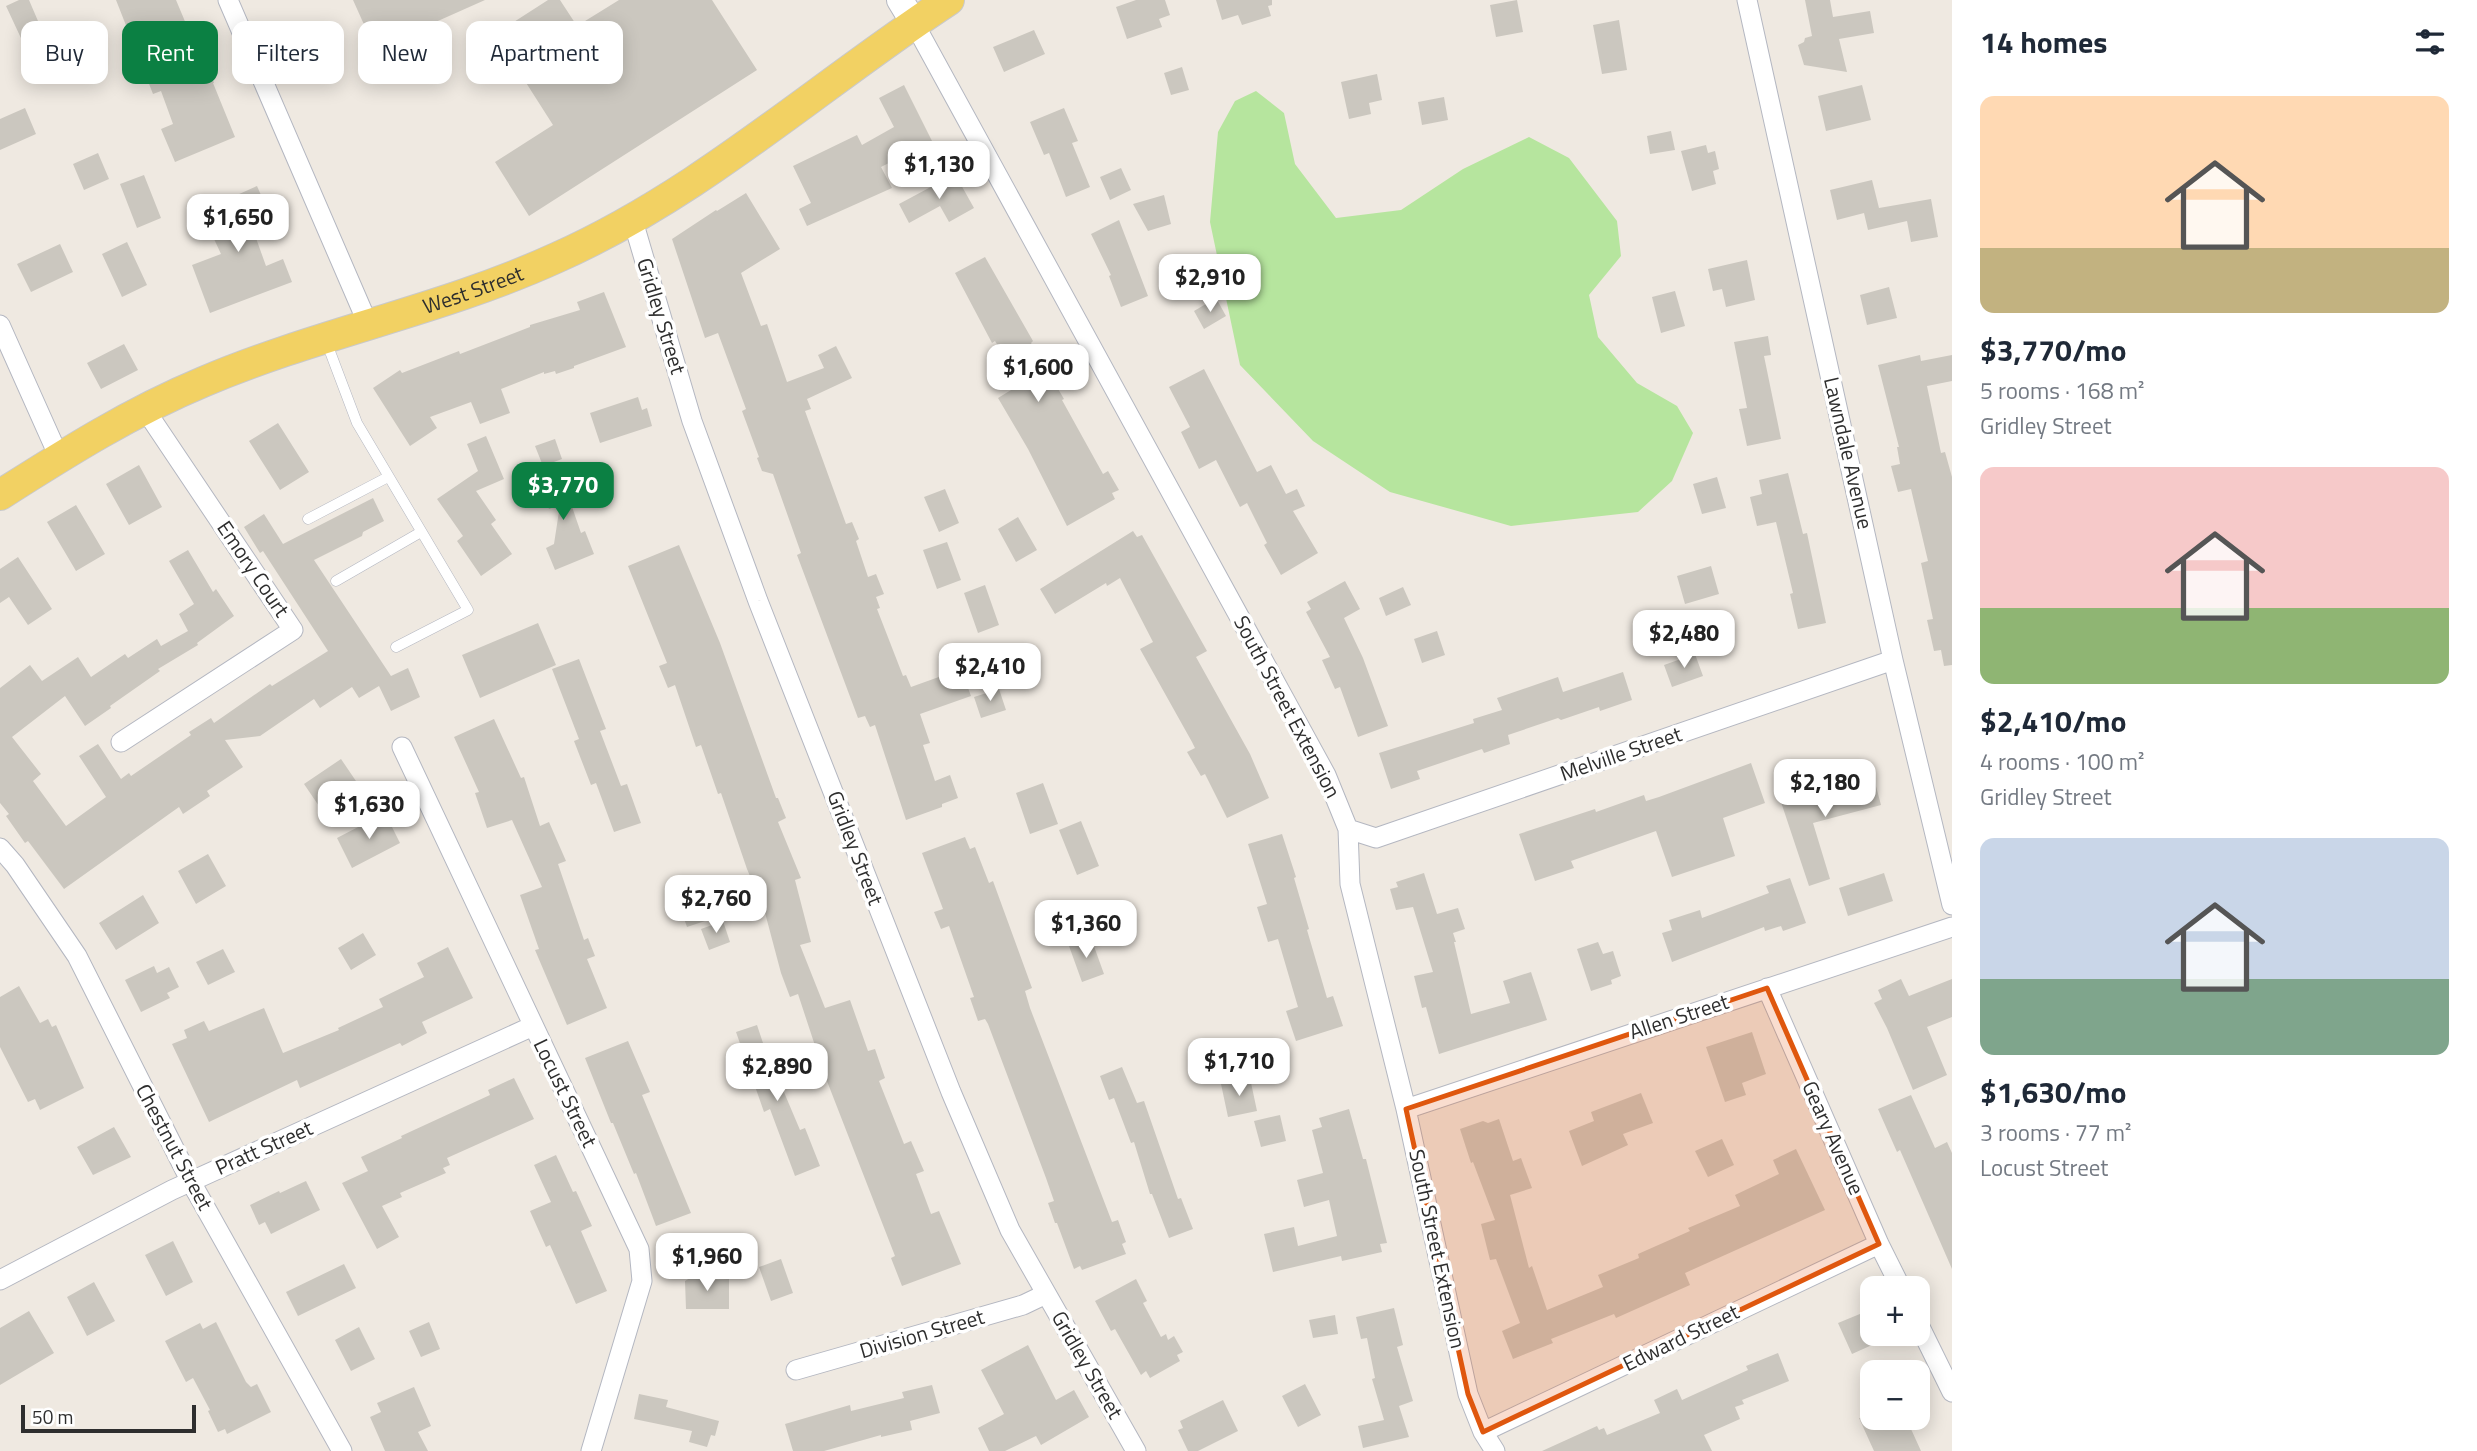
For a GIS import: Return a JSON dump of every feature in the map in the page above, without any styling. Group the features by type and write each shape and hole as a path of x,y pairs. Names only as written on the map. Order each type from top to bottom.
{"main road":[{"name":"West Street","path":"0,495 144,408 204,382 325,337 513,276 633,221 813,98 907,12 949,0"}],"street":[{"path":"228,0 368,324"},
{"name":"Lawndale Avenue","path":"1747,0 1894,660 1952,905"},
{"name":"South Street Extension","path":"907,12 1326,775 1348,829 1350,884 1406,1109 1468,1394 1483,1432 1495,1451"},
{"name":"Gridley Street","path":"633,221 692,421 758,601 951,1092 1010,1230 1136,1451"},
{"path":"0,325 59,457"},
{"name":"Emory Court","path":"121,742 293,630 144,408"},
{"name":"Melville Street","path":"1348,829 1376,838 1894,660"},
{"name":"Locust Street","path":"402,747 639,1249 642,1281 591,1451"},
{"name":"Chestnut Street","path":"0,848 15,865 77,956 191,1182 342,1451"},
{"name":"Allen Street","path":"1406,1109 1952,927"},
{"name":"Geary Avenue","path":"1768,988 1895,1276"},
{"name":"Pratt Street","path":"0,1280 191,1182 533,1026"},
{"name":"Edward Street","path":"1483,1432 1879,1244"},
{"name":"Division Street","path":"796,1370 1023,1305 1046,1294"},
{"path":"1929,1346 1952,1392"}],"lane":[{"path":"325,337 356,423 468,610 396,647"},
{"path":"308,519 388,477"},
{"path":"336,581 421,532"}],"highlighted area":[{"path":"1767,988 1879,1244 1483,1432 1468,1394 1406,1109"}],"green space":[{"path":"1256,91 1284,113 1295,164 1336,218 1401,210 1463,169 1529,137 1569,158 1617,221 1621,256 1589,295 1598,337 1637,383 1677,406 1693,433 1672,481 1638,512 1511,526 1390,492 1313,441 1240,365 1210,222 1218,132 1235,101"}],"building":[{"path":"19,0 29,0 38,21 21,21 21,38 6,6"},
{"path":"116,0 176,0 185,21 124,21"},
{"path":"353,0 485,0 438,21 362,21"},
{"path":"548,0 560,0 574,21 515,21"},
{"path":"619,0 712,0 757,70 529,216 495,162 553,125 527,84 623,84 623,21 585,21"},
{"path":"1136,0 1165,0 1170,15 1159,19 1162,27 1127,39 1116,7"},
{"path":"1216,0 1272,0 1272,5 1268,6 1271,16 1242,25 1238,15 1222,20"},
{"path":"1517,0 1523,32 1496,37 1490,5"},
{"path":"1805,0 1830,0 1833,17 1870,11 1874,33 1839,39 1847,72 1804,65 1798,45 1804,42 1805,38 1812,36"},
{"path":"1619,20 1627,70 1602,74 1593,25"},
{"path":"1034,30 1045,54 1004,72 993,47"},
{"path":"1182,67 1189,90 1171,95 1164,73"},
{"path":"1377,74 1382,100 1369,103 1371,114 1349,119 1341,82"},
{"path":"149,84 213,84 235,137 175,162 161,129 173,124 161,91 153,94"},
{"path":"904,85 932,141 881,167 892,188 807,226 799,209 811,203 793,166 857,135 862,145 894,127 879,98"},
{"path":"1862,85 1871,120 1826,131 1818,96"},
{"path":"1444,97 1448,120 1422,125 1418,102"},
{"path":"25,108 36,134 0,150 0,119"},
{"path":"1064,108 1078,141 1072,143 1090,187 1066,197 1049,153 1044,155 1030,122"},
{"path":"1671,131 1675,150 1650,154 1647,136"},
{"path":"1706,145 1708,153 1715,151 1719,169 1713,171 1716,184 1692,191 1681,151"},
{"path":"98,153 109,179 84,190 73,164"},
{"path":"1121,168 1131,190 1110,200 1100,177"},
{"path":"955,174 974,208 949,222 940,206 909,223 899,204"},
{"path":"144,175 161,218 137,228 120,184"},
{"path":"1872,180 1879,208 1931,199 1938,237 1911,242 1907,221 1868,230 1864,213 1837,220 1830,190"},
{"path":"257,186 271,218 252,227 266,266 283,259 292,282 210,313 192,265 221,254 201,211"},
{"path":"746,193 780,249 741,273 761,326 767,324 787,382 824,368 818,355 836,346 852,378 807,399 811,409 805,411 846,524 852,522 859,539 856,541 868,577 876,574 884,594 876,597 880,608 877,609 903,676 906,675 911,687 961,669 971,696 920,714 930,743 923,745 935,781 950,775 958,798 906,820 875,725 870,727 865,716 858,718 797,555 801,553 773,474 762,471 742,411 746,409 718,333 705,338 672,239"},
{"path":"1164,195 1171,224 1148,231 1133,204"},
{"path":"1119,220 1148,296 1121,307 1109,276 1111,275 1091,234"},
{"path":"127,242 147,285 122,297 102,254"},
{"path":"60,244 73,272 31,292 17,264"},
{"path":"985,257 1103,474 1108,471 1119,490 1112,493 1115,499 1067,526 1028,449 998,398 1021,384 995,341 992,343 955,273"},
{"path":"1747,260 1755,300 1726,307 1722,289 1713,291 1708,269"},
{"path":"1889,287 1897,318 1867,325 1860,295"},
{"path":"1675,291 1685,326 1661,333 1652,297"},
{"path":"604,292 626,347 574,368 556,374 555,371 544,372 501,389 510,413 480,424 471,402 430,417 437,428 410,446 373,388 400,370 402,373 459,351 460,354 530,325 580,310 577,302"},
{"path":"1216,298 1226,316 1204,329 1194,311"},
{"path":"1768,336 1771,355 1764,356 1781,439 1747,446 1739,409 1747,408 1734,342"},
{"path":"124,344 138,370 101,389 87,363"},
{"path":"1920,355 1921,361 1952,355 1952,381 1927,386 1941,453 1945,452 1952,477 1952,665 1944,666 1941,650 1934,651 1927,620 1933,619 1921,563 1928,561 1911,489 1898,492 1891,466 1900,464 1899,447 1878,365"},
{"path":"1204,369 1257,472 1271,465 1286,494 1297,489 1305,506 1293,511 1318,553 1281,575 1264,545 1267,543 1247,503 1240,507 1216,460 1199,469 1181,432 1190,427 1169,387"},
{"path":"638,397 642,410 647,408 652,426 600,443 590,413"},
{"path":"278,423 309,472 280,490 249,441"},
{"path":"486,436 504,479 476,491 496,520 491,524 512,554 481,576 457,541 463,536 437,499 478,471 467,444"},
{"path":"555,439 562,459 543,466 535,446"},
{"path":"139,465 162,507 129,525 106,484"},
{"path":"558,466 581,533 585,531 594,554 555,570 546,548 554,544 560,505 549,509 536,474"},
{"path":"1788,473 1803,534 1807,533 1826,623 1798,629 1790,594 1793,593 1776,522 1757,526 1750,497 1762,494 1759,480"},
{"path":"1717,477 1726,508 1702,514 1693,484"},
{"path":"945,489 959,523 939,532 924,497"},
{"path":"373,498 384,521 363,532 362,536 314,560 391,676 408,668 420,697 391,711 379,686 359,698 352,687 320,708 314,699 260,736 225,740 243,767 207,791 210,796 183,814 179,807 64,889 28,841 25,843 0,803 0,688 30,665 42,681 78,657 91,677 125,654 128,658 157,639 161,646 188,631 179,614 194,604 169,561 188,550 213,592 216,589 234,616 197,643 198,645 158,669 160,671 85,726 65,696 12,737 41,774 33,781 66,826 106,797 79,756 98,744 121,779 129,773 131,776 211,718 214,723 270,684 272,686 328,651 263,551 260,553 244,527 264,514 283,544"},
{"path":"76,505 105,554 76,571 47,522"},
{"path":"1018,517 1037,550 1016,562 998,529"},
{"path":"1133,531 1137,537 1142,535 1207,651 1196,657 1250,754 1269,798 1227,818 1205,774 1201,776 1187,752 1195,748 1140,649 1153,642 1120,578 1107,586 1106,583 1055,614 1040,589"},
{"path":"947,542 961,580 937,589 923,550"},
{"path":"679,545 720,643 776,798 786,818 778,822 801,878 795,880 811,942 800,945 825,1008 850,1000 868,1051 875,1049 885,1078 879,1081 904,1144 911,1141 924,1171 916,1174 931,1214 939,1211 961,1264 902,1286 891,1258 895,1256 825,1076 798,994 790,997 781,973 760,894 758,895 747,869 701,745 696,747 675,685 668,688 659,666 667,663 628,566"},
{"path":"18,557 52,609 28,625 9,597 0,603 0,569"},
{"path":"1711,566 1719,594 1685,604 1677,576"},
{"path":"1345,581 1360,609 1344,618 1363,658 1388,726 1358,737 1340,687 1335,689 1322,660 1330,657 1306,612 1311,609 1307,602"},
{"path":"985,585 999,625 978,633 964,593"},
{"path":"1403,587 1411,605 1386,616 1379,598"},
{"path":"538,623 556,665 480,698 462,655"},
{"path":"1437,631 1445,655 1422,663 1414,639"},
{"path":"1695,654 1703,676 1672,687 1664,665"},
{"path":"579,659 606,729 600,731 621,786 627,784 641,823 614,832 596,783 591,785 574,741 579,739 552,669"},
{"path":"1623,672 1632,700 1600,711 1599,707 1561,720 1558,718 1508,735 1510,744 1484,753 1482,749 1417,771 1420,779 1391,789 1379,753 1474,723 1473,719 1502,710 1497,698 1558,677 1563,692"},
{"path":"999,689 1006,710 981,718 974,697"},
{"path":"494,719 521,778 524,777 540,826 549,822 566,861 558,864 584,940 588,938 595,956 587,959 607,1008 567,1025 535,950 539,949 520,895 542,887 512,820 487,828 475,793 479,792 454,737"},
{"path":"341,759 358,784 321,809 304,784"},
{"path":"1751,763 1765,803 1723,818 1735,856 1672,877 1656,831 1571,861 1574,868 1535,881 1519,834 1644,795 1646,801"},
{"path":"1873,775 1881,805 1813,823 1830,879 1809,886 1781,802"},
{"path":"1043,783 1058,824 1030,834 1016,793"},
{"path":"385,813 400,843 352,868 337,838"},
{"path":"1081,821 1099,866 1077,875 1059,830"},
{"path":"1282,834 1296,877 1294,878 1309,929 1307,930 1327,998 1333,996 1343,1026 1296,1041 1286,1011 1298,1007 1278,939 1268,942 1257,907 1267,904 1248,844"},
{"path":"965,837 970,849 975,847 989,883 993,881 1032,988 1025,991 1030,1008 1112,1222 1118,1220 1126,1242 1122,1244 1126,1254 1082,1270 1080,1266 1074,1269 1055,1223 1048,1203 1054,1201 1046,1178 988,1024 985,1019 978,1021 970,998 974,997 949,926 941,929 934,912 943,909 922,853"},
{"path":"208,854 226,886 196,904 178,871"},
{"path":"1424,873 1437,914 1458,908 1465,929 1453,933 1471,1014 1510,1003 1503,981 1531,972 1547,1020 1439,1054 1426,1007 1422,1008 1414,976 1433,972 1413,907 1396,910 1390,889 1398,887 1396,882"},
{"path":"1884,873 1893,901 1848,916 1839,888"},
{"path":"1790,878 1806,923 1783,931 1781,926 1765,931 1764,927 1672,962 1662,933 1672,930 1669,920 1700,910 1702,918 1769,893 1766,886"},
{"path":"699,887 711,919 687,927 676,896"},
{"path":"143,895 159,923 116,950 99,923"},
{"path":"723,921 730,942 709,950 701,929"},
{"path":"363,933 376,955 351,970 338,948"},
{"path":"1091,938 1104,974 1082,982 1069,946"},
{"path":"1598,942 1603,954 1613,951 1621,976 1611,980 1612,984 1591,991 1577,949"},
{"path":"448,947 473,998 422,1022 427,1033 300,1088 297,1080 209,1122 172,1044 187,1038 184,1030 204,1021 209,1031 264,1008 283,1053 339,1030 338,1028 383,1007 379,999 424,977 417,963"},
{"path":"223,949 235,972 208,985 196,962"},
{"path":"154,966 157,973 169,967 179,987 167,993 170,998 141,1012 125,980"},
{"path":"1901,979 1909,996 1952,979 1952,1017 1927,1027 1947,1075 1913,1090 1874,1003 1882,999 1878,990"},
{"path":"19,986 40,1023 48,1019 52,1027 56,1025 84,1088 40,1110 35,1099 28,1102 0,1047 0,997"},
{"path":"757,1025 775,1079 778,1078 800,1130 805,1128 820,1166 795,1176 770,1109 764,1112 736,1032"},
{"path":"1752,1032 1766,1074 1742,1083 1746,1095 1725,1102 1706,1047"},
{"path":"628,1041 650,1092 642,1095 691,1213 656,1226 636,1173 634,1174 611,1123 585,1058"},
{"path":"1122,1067 1137,1103 1144,1101 1178,1199 1181,1198 1193,1229 1169,1238 1150,1194 1134,1142 1131,1143 1114,1098 1109,1100 1100,1076"},
{"path":"514,1078 534,1119 447,1158 450,1165 443,1168 446,1173 400,1193 402,1197 382,1206 399,1237 377,1249 342,1183 368,1171 361,1157 490,1095 488,1090"},
{"path":"1250,1078 1257,1111 1228,1117 1221,1084"},
{"path":"1641,1093 1653,1123 1623,1134 1628,1145 1582,1166 1569,1131 1594,1121 1591,1112"},
{"path":"1911,1095 1935,1148 1947,1142 1952,1153 1952,1269 1900,1150 1897,1152 1878,1109"},
{"path":"1349,1109 1363,1159 1366,1159 1387,1243 1380,1244 1382,1252 1342,1261 1341,1256 1273,1272 1264,1234 1294,1227 1298,1246 1337,1236 1329,1200 1304,1207 1297,1180 1323,1173 1312,1130 1322,1127 1319,1118"},
{"path":"1280,1115 1286,1141 1261,1147 1254,1121"},
{"path":"1499,1119 1513,1161 1521,1158 1532,1188 1510,1195 1529,1268 1532,1266 1547,1310 1603,1287 1598,1275 1639,1258 1638,1254 1690,1231 1688,1228 1740,1206 1735,1195 1779,1174 1773,1160 1796,1149 1825,1210 1685,1273 1690,1285 1616,1318 1614,1314 1551,1339 1553,1343 1513,1359 1502,1331 1520,1323 1496,1259 1490,1260 1481,1224 1495,1220 1460,1129"},
{"path":"114,1127 131,1157 93,1175 77,1147"},
{"path":"1722,1139 1734,1165 1708,1177 1695,1151"},
{"path":"556,1155 592,1226 581,1231 607,1291 576,1304 550,1245 546,1247 530,1211 551,1202 534,1165"},
{"path":"306,1181 320,1210 271,1234 265,1222 259,1225 250,1205"},
{"path":"173,1241 193,1282 166,1296 145,1255"},
{"path":"781,1259 793,1293 771,1301 759,1267"},
{"path":"344,1264 356,1288 298,1316 286,1292"},
{"path":"705,1269 706,1280 729,1279 729,1309 686,1309 685,1281"},
{"path":"1136,1279 1147,1301 1143,1303 1161,1337 1166,1334 1168,1340 1174,1336 1183,1352 1177,1355 1180,1361 1150,1378 1146,1371 1141,1375 1115,1329 1111,1331 1095,1301"},
{"path":"94,1282 115,1321 87,1336 67,1297"},
{"path":"1394,1308 1403,1345 1397,1347 1413,1401 1399,1406 1409,1437 1363,1448 1358,1426 1384,1420 1372,1379 1375,1378 1367,1338 1361,1339 1356,1317"},
{"path":"29,1311 54,1353 0,1385 0,1328"},
{"path":"1860,1314 1860,1346 1870,1346 1852,1354 1838,1323"},
{"path":"1335,1315 1338,1334 1313,1338 1309,1320"},
{"path":"216,1322 246,1382 251,1387 257,1384 271,1412 227,1434 225,1429 218,1432 193,1378 186,1382 165,1341 200,1323 203,1329"},
{"path":"429,1322 440,1349 421,1357 409,1331"},
{"path":"359,1327 375,1359 351,1371 335,1340"},
{"path":"1028,1345 1056,1400 1074,1390 1089,1417 1041,1445 1036,1436 1005,1451 989,1451 978,1428 1004,1414 981,1370"},
{"path":"1778,1353 1789,1381 1742,1400 1744,1404 1735,1407 1740,1419 1704,1435 1712,1451 1542,1451 1597,1426 1599,1430 1604,1428 1607,1435 1660,1413 1654,1400 1677,1389 1682,1400 1748,1370 1746,1366"},
{"path":"1305,1384 1321,1415 1298,1427 1282,1396"},
{"path":"932,1385 940,1413 910,1421 912,1430 881,1435 824,1451 793,1451 785,1424 850,1405 851,1411 904,1398 902,1392"},
{"path":"414,1387 431,1426 418,1432 428,1451 385,1451 370,1417 381,1412 377,1403"},
{"path":"639,1394 668,1400 666,1407 719,1421 715,1436 711,1435 707,1447 689,1442 692,1431 634,1419"},
{"path":"1223,1400 1238,1431 1198,1451 1188,1451 1178,1430 1183,1428 1180,1421"},
{"path":"1864,1430 1911,1430 1921,1451 1874,1451"}]}
